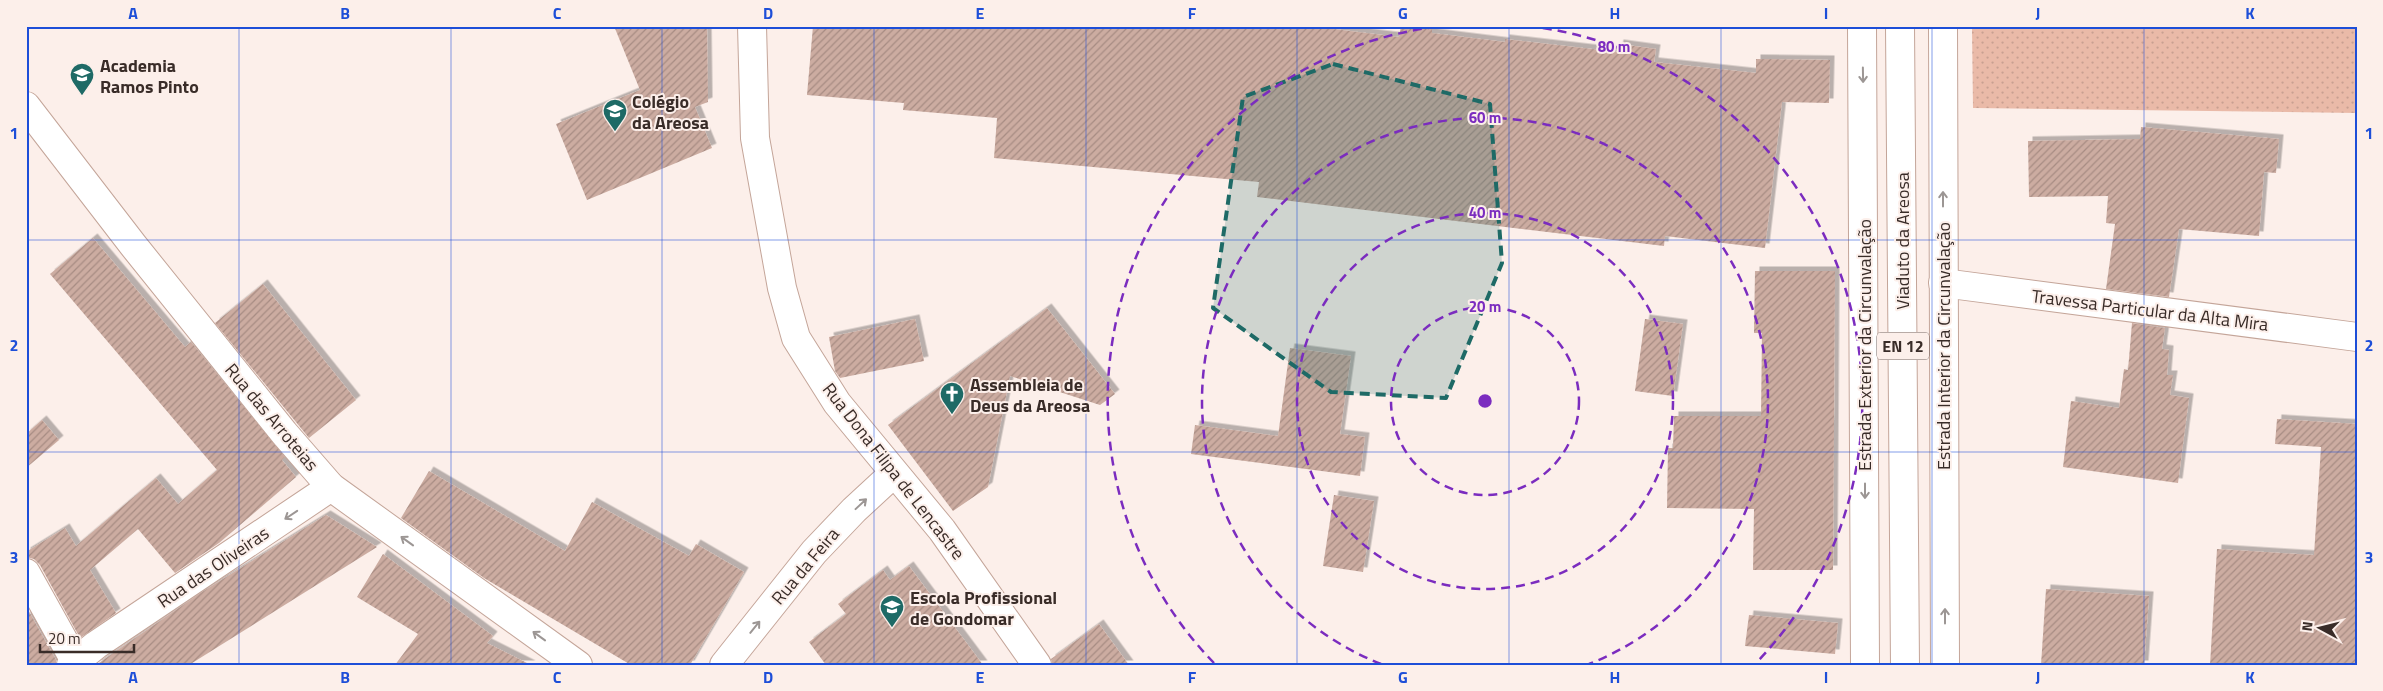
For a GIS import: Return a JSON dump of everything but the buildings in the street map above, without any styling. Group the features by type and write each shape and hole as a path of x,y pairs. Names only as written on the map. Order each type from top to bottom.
{"street":[{"name":"Rua Dona Filipa de Lencastre","path":"752,26 756,138 782,288 796,338 837,403 942,530 1037,665"},
{"name":"Estrada Exterior da Circunvalação","path":"1862,26 1865,665"},
{"name":"Viaduto da Areosa","path":"1900,26 1905,665"},
{"name":"Estrada Interior da Circunvalação","path":"1943,26 1945,665"},
{"name":"Rua das Arroteias","path":"26,106 284,434 331,488 578,665"},
{"name":"Travessa Particular da Alta Mira","path":"1943,283 2357,337"},
{"name":"Rua da Feira","path":"724,665 814,552 854,510 894,474"},
{"name":"Rua das Oliveiras","path":"73,663 331,488"},
{"path":"26,573 73,663"}],"highlighted area":[{"path":"1333,64 1490,104 1502,263 1446,398 1331,392 1213,308 1243,97"}],"shaded area":[{"path":"1972,26 2357,26 2357,113 1973,108"}],"place":[{"name":"Academia Ramos Pinto","path":"82,96"},
{"name":"Colégio da Areosa","path":"615,132"},
{"name":"Assembleia de Deus da Areosa","path":"952,415"},
{"name":"Escola Profissional de Gondomar","path":"892,628"}]}
